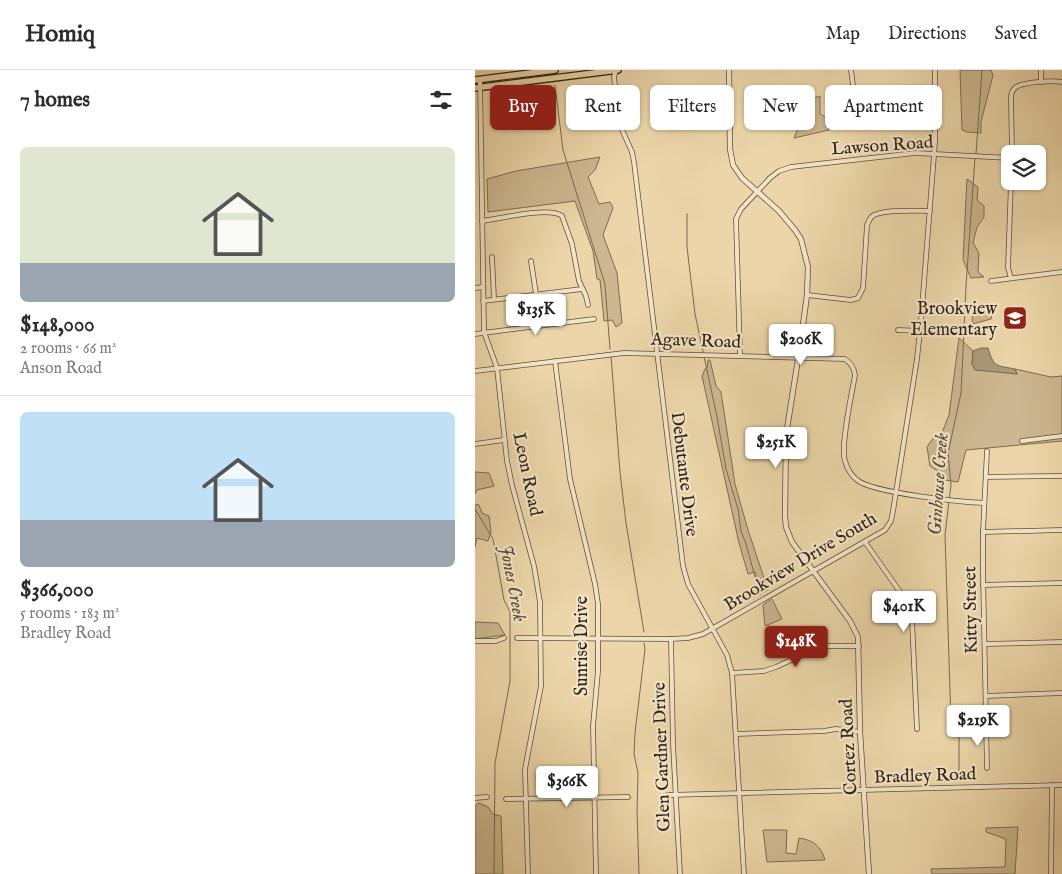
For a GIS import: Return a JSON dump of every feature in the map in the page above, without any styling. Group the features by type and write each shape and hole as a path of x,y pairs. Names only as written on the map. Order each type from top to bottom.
{"highway":[{"path":"477,79 555,70"},
{"path":"477,87 617,70"}],"street":[{"name":"Debutante Drive","path":"617,70 614,77 619,123 632,152 634,162 683,566 688,584 727,655 732,673 744,874"},
{"name":"Cortez Road","path":"729,70 730,158 736,171 786,219 801,239 808,267 807,295 786,435 785,516 789,536 857,632 859,646 860,732 869,874"},
{"path":"851,70 853,85"},
{"name":"Brookview Drive South","path":"935,70 936,85"},
{"path":"1041,70 1041,82"},
{"name":"Leon Road","path":"477,79 484,332 497,368 505,434 504,440 512,485 534,566 540,602 541,686 525,769 528,874"},
{"path":"1011,145 1011,94 1019,86 1041,82 1062,82"},
{"name":"Brookview Drive South","path":"517,638 671,639 696,636 885,530 889,524 896,491 916,367 936,130"},
{"name":"Lawson Road","path":"740,355 736,219 741,209 775,173 783,169 915,153 1001,158"},
{"path":"475,181 480,177"},
{"path":"1011,190 1008,268 1011,278"},
{"path":"807,295 846,300 858,298 863,288 867,225 870,218 874,215 900,210 930,212"},
{"path":"482,221 550,212 560,214 573,244 579,281 588,305"},
{"path":"492,257 494,299"},
{"path":"531,261 536,294"},
{"path":"991,281 1062,272"},
{"path":"475,288 483,287"},
{"path":"483,301 582,289"},
{"path":"475,334 594,319"},
{"path":"898,330 919,331"},
{"name":"Agave Road","path":"475,371 624,353 838,357 850,362 855,375 843,453 845,462 857,480 873,487 957,501 984,503"},
{"name":"Sunrise Drive","path":"555,362 570,479 595,584 598,638 598,671 593,726 596,874"},
{"path":"1022,441 1062,436"},
{"path":"475,444 504,440"},
{"name":"Kitty Street","path":"987,451 983,532 987,768"},
{"path":"986,477 1062,476"},
{"path":"983,532 1062,530"},
{"path":"865,542 905,599 912,620 917,729"},
{"path":"983,585 1062,583"},
{"path":"475,641 496,641 504,638"},
{"name":"Glen Gardner Drive","path":"671,639 673,744 680,874"},
{"path":"985,644 1062,642"},
{"path":"732,673 764,671 813,650 828,646 859,646"},
{"path":"986,696 1062,693"},
{"path":"735,734 836,730 860,732"},
{"name":"Bradley Road","path":"668,795 1062,784"},
{"path":"1051,874 1052,785"},
{"path":"475,798 487,797"},
{"path":"506,800 628,797"}],"shaded area":[{"path":"960,70 991,70 993,75 981,122 981,133 962,130"},
{"path":"820,96 820,114 825,117 825,130 829,130 794,138 797,130 815,130 815,98"},
{"path":"600,157 595,170 588,177 599,204 610,202 613,208 603,235 617,273 622,323 616,327 612,320 604,321 600,280 597,279 593,251 575,201 488,212 487,179 516,171"},
{"path":"967,179 978,187 977,200 984,206 984,217 977,227 973,243 979,253 978,272 984,277 971,278 963,260"},
{"path":"973,304 991,310 991,319 972,324"},
{"path":"959,338 973,351 972,364 1017,374 1015,369 1051,377 1062,376 1062,441 966,450 958,482 945,480 941,473 930,466 927,447 934,437 940,438 949,415"},
{"path":"988,348 994,362 1004,367 1015,369 1017,374 975,370 972,364 973,351"},
{"path":"708,360 710,360 716,386 721,392 735,484 768,590 761,593 755,572 748,574 739,543 702,376 707,368"},
{"path":"475,472 489,473 494,486 477,490 475,494"},
{"path":"475,504 479,505 482,513 489,516 491,532 488,541 477,538 475,547"},
{"path":"772,599 782,619 765,626 763,605"},
{"path":"475,622 498,623 505,635 475,639"},
{"path":"479,803 488,807 493,814 501,816 503,874 475,874 475,806"},
{"path":"1018,827 1015,874 932,874 931,869 1005,867 1006,839 986,832 986,828"},
{"path":"763,830 787,830 786,853 796,854 799,838 816,844 825,860 767,862"}],"waterway":[{"name":"Ginhouse Creek","path":"976,154 982,70"},
{"path":"556,93 563,150 605,284 610,349"},
{"name":"Ginhouse Creek","path":"959,779 959,733 951,722 945,535 951,485 948,453 961,393 975,158"},
{"path":"687,214 687,247 695,314 726,469 738,509 741,531 760,595"},
{"path":"611,356 626,523 644,632"},
{"name":"Jones Creek","path":"475,509 493,539 504,600 510,612 510,681 495,763 494,874"},
{"path":"639,874 638,773 634,754 645,649 644,643"}],"place":[{"name":"Brookview Elementary","path":"1015,318"}]}
